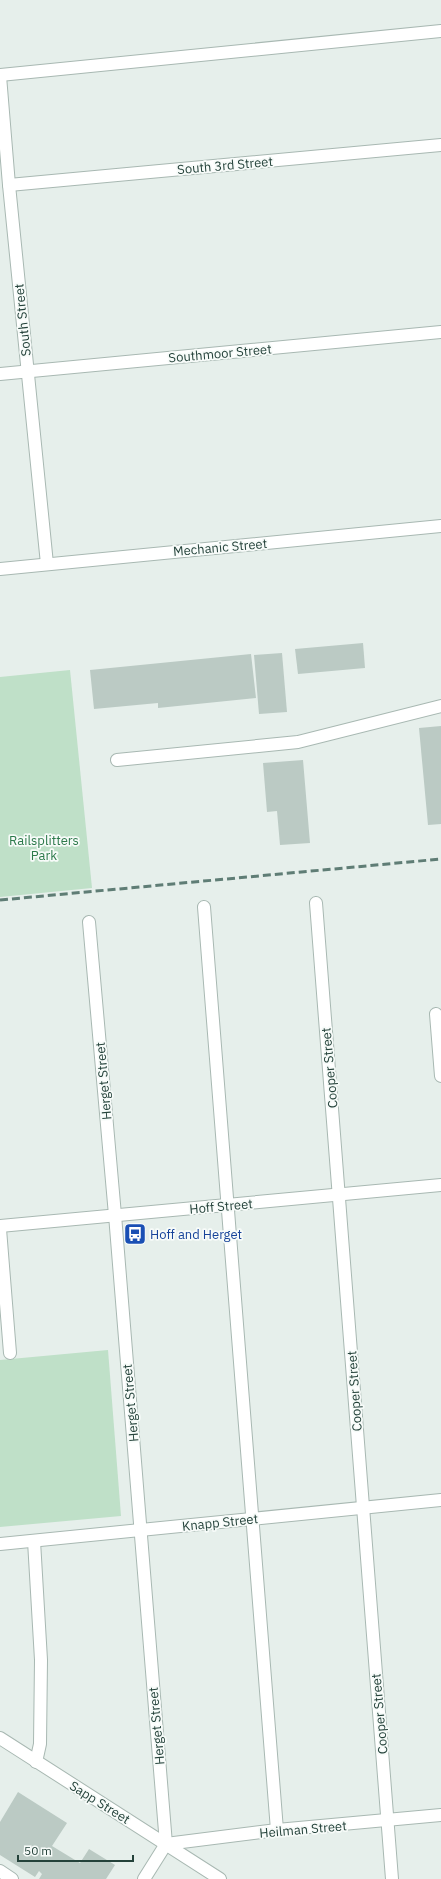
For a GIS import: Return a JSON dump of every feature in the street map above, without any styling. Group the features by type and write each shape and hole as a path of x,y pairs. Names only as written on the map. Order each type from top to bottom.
{"street":[{"path":"0,76 441,31"},
{"name":"South Street","path":"0,76 9,185 46,564"},
{"name":"South 3rd Street","path":"9,185 441,145"},
{"name":"Southmoor Street","path":"0,374 441,332"},
{"name":"Mechanic Street","path":"0,569 441,526"},
{"path":"117,760 298,742 441,706"},
{"name":"Cooper Street","path":"316,903 392,1879"},
{"path":"204,907 229,1205 277,1830"},
{"name":"Herget Street","path":"89,922 115,1215 166,1844"},
{"path":"436,1014 441,1076"},
{"name":"Hoff Street","path":"0,1227 115,1215 339,1196 441,1185"},
{"path":"0,1227 10,1353"},
{"name":"Knapp Street","path":"0,1544 441,1500"},
{"path":"34,1541 41,1666 40,1744 36,1762"},
{"name":"Sapp Street","path":"0,1738 220,1879"},
{"name":"Heilman Street","path":"166,1844 277,1830 441,1815"},
{"path":"144,1879 166,1844"},
{"path":"0,1871 12,1879"}],"green space":[{"name":"Railsplitters Park","path":"70,670 92,888 0,897 0,677"},
{"path":"108,1350 121,1516 0,1527 0,1360"}],"building":[{"path":"363,643 365,668 298,674 295,649"},
{"path":"282,653 287,712 259,714 254,655"},
{"path":"251,654 256,698 158,708 158,703 94,709 90,670"},
{"path":"441,726 441,824 428,825 419,728"},
{"path":"303,760 310,843 280,845 277,811 267,812 263,763"},
{"path":"18,1792 67,1823 52,1846 80,1863 89,1849 115,1865 106,1879 39,1879 42,1874 39,1871 35,1877 0,1855 0,1822"}],"railway":[{"path":"0,900 441,859"}],"place":[{"name":"Hoff and Herget","path":"135,1234"}]}
